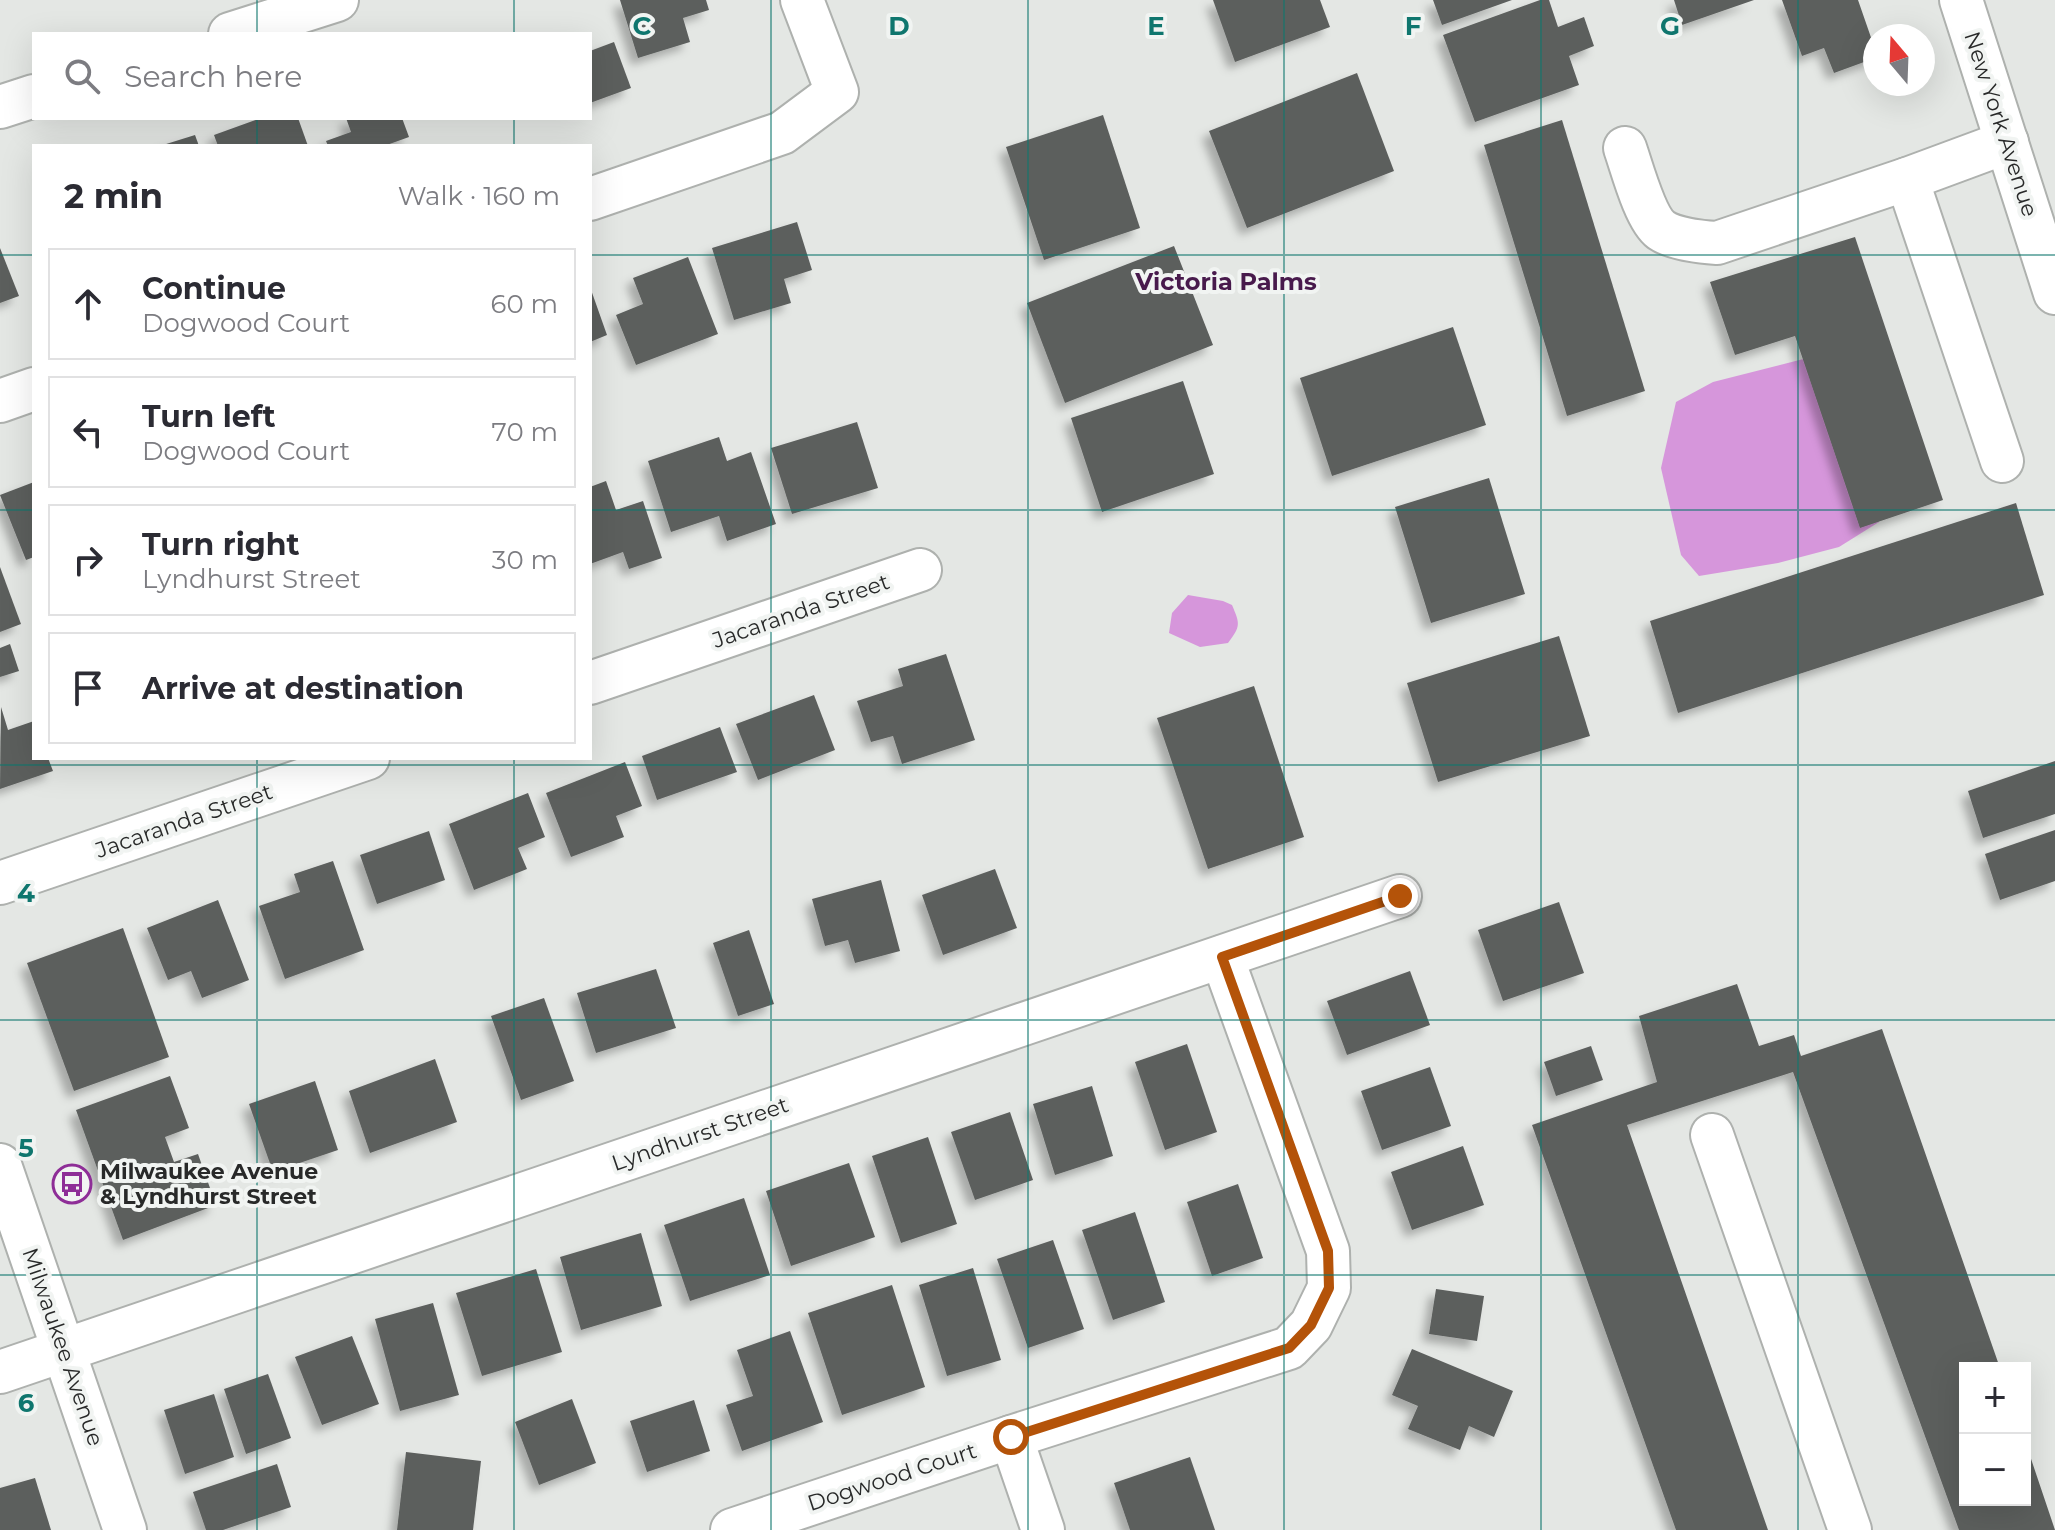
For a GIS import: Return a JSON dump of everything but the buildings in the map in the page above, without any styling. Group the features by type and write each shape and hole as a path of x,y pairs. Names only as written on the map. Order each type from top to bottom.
{"street":[{"path":"249,19 337,0"},
{"path":"592,198 782,133 837,92 802,0"},
{"name":"New York Avenue","path":"1961,0 2055,293"},
{"path":"0,107 32,97"},
{"path":"1625,148 1646,207 1661,230 1692,241 1717,243 2007,142"},
{"path":"1907,179 2002,461"},
{"path":"0,401 32,390"},
{"name":"Jacaranda Street","path":"592,682 920,570"},
{"name":"Jacaranda Street","path":"0,883 362,760"},
{"name":"Lyndhurst Street","path":"0,1372 1400,896"},
{"name":"Dogwood Court","path":"732,1530 1289,1348 1311,1325 1329,1288 1328,1251 1222,957"},
{"path":"1712,1135 1850,1530"},
{"name":"Milwaukee Avenue","path":"0,1165 125,1530"},
{"path":"1011,1437 1043,1530"}],"shaded area":[{"path":"1819,355 1864,449 1879,522 1839,547 1778,563 1699,576 1681,555 1661,468 1676,402 1713,382"},
{"path":"1188,595 1232,605 1238,625 1228,643 1200,647 1169,633 1172,613"}],"place":[{"name":"Milwaukee Avenue & Lyndhurst Street","path":"72,1184"}],"district":[{"name":"Victoria Palms","path":"1226,281"}],"route":[{"path":"1011,1437 1289,1348 1311,1325 1329,1288 1328,1251 1222,957 1400,896"}]}
